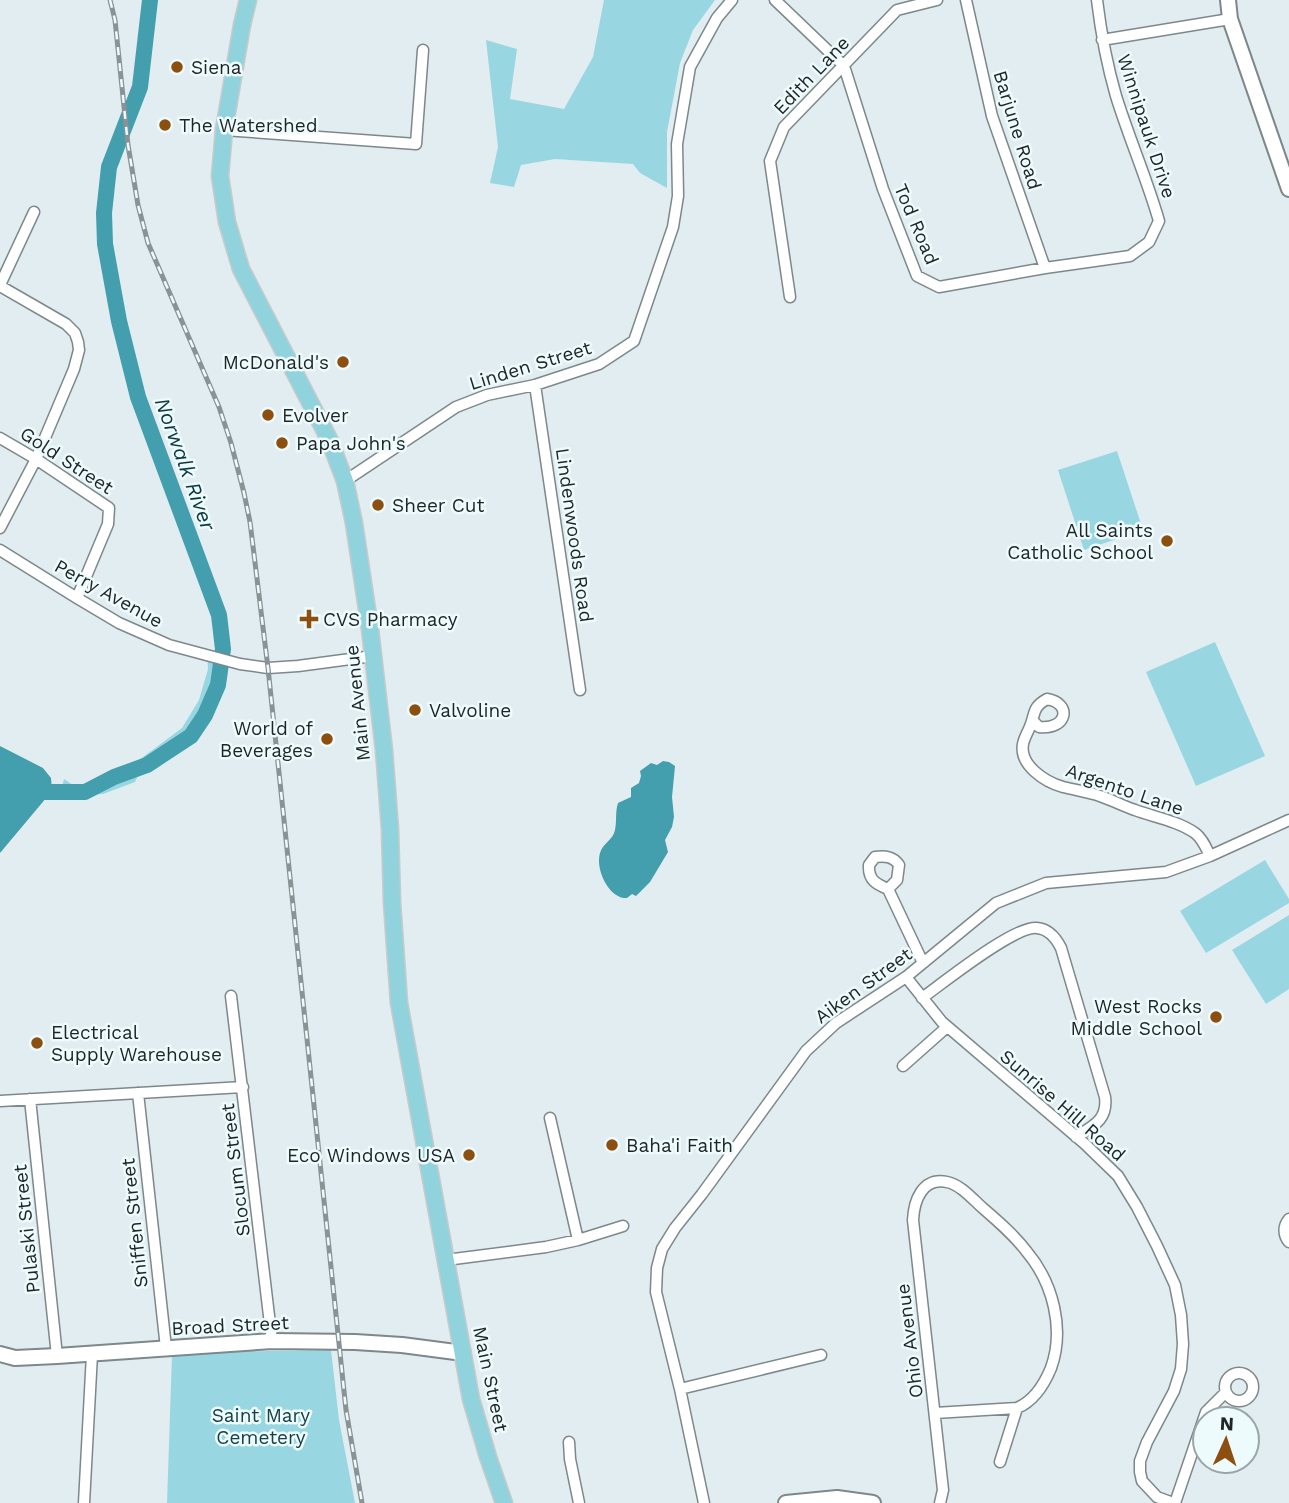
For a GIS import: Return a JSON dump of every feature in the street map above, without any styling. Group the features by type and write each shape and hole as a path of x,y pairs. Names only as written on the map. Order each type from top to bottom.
{"main road":[{"name":"Main Avenue","path":"248,0 224,130 220,176 227,222 241,269 329,439 345,481 354,523 384,750 399,1003 446,1260"},
{"name":"Main Street","path":"446,1260 471,1399 504,1503"}],"street":[{"name":"Linden Street","path":"345,481 456,407 487,395 536,385 599,364 634,341 673,227 678,196 677,144 690,67 717,18 732,0"},
{"name":"Tod Road","path":"775,0 844,66 883,189 917,276 939,287 1130,256 1149,242 1159,221"},
{"name":"Edith Lane","path":"790,297 770,161 784,127 897,10 937,0"},
{"name":"Barjune Road","path":"966,0 992,117 1045,268"},
{"name":"Winnipauk Drive","path":"1097,0 1102,40 1117,98 1159,221"},
{"path":"1228,0 1230,19 1289,189"},
{"path":"1102,40 1230,19"},
{"path":"224,130 416,144 424,50"},
{"path":"0,528 36,459 74,369 79,350 75,333 66,324 0,286 34,212"},
{"name":"Lindenwoods Road","path":"536,385 580,690"},
{"name":"Gold Street","path":"0,438 109,508 108,524 77,598"},
{"name":"Perry Avenue","path":"0,550 119,623 169,645 204,655 268,668 373,656"},
{"name":"Argento Lane","path":"1033,721 1022,745 1023,756 1030,767 1046,780 1098,795 1180,826 1201,839 1210,856"},
{"name":"Aiken Street","path":"704,1503 656,1292 659,1258 667,1242 806,1051 836,1023 906,977 996,903 1046,883 1166,872 1210,856 1289,820"},
{"path":"888,889 923,963"},
{"path":"922,998 1014,934 1036,928 1056,938 1106,1107 1097,1123 1076,1137"},
{"name":"Sunrise Hill Road","path":"906,977 947,1027 1118,1176 1137,1207 1175,1285 1181,1315 1181,1369 1174,1391 1140,1461 1142,1481 1157,1497 1174,1503"},
{"name":"Slocum Street","path":"231,996 272,1340"},
{"path":"902,1066 947,1027"},
{"path":"0,1101 243,1087"},
{"name":"Sniffen Street","path":"138,1093 166,1348"},
{"name":"Pulaski Street","path":"30,1099 57,1356"},
{"path":"550,1118 578,1240"},
{"name":"Ohio Avenue","path":"940,1503 943,1490 913,1220 918,1195 933,1183 941,1181 955,1184 986,1211 1029,1254 1047,1286 1056,1316 1057,1343 1054,1357 1046,1379 1037,1393 1017,1408"},
{"path":"1289,1219 1284,1228 1289,1242"},
{"path":"446,1260 545,1247 623,1226"},
{"name":"Broad Street","path":"0,1354 15,1358 57,1356 272,1340 402,1345 463,1353"},
{"path":"84,1503 92,1354"},
{"path":"680,1389 821,1355"},
{"path":"1174,1503 1206,1412 1225,1393"},
{"path":"935,1413 1017,1408 1000,1462"},
{"path":"569,1442 579,1503"},
{"path":"786,1503 847,1499 873,1503"}],"green space":[{"path":"604,0 715,0 693,30 680,63 667,132 667,188 640,173 633,164 555,159 521,165 514,187 490,183 498,147 486,40 517,49 510,99 564,109 593,57"},
{"path":"1117,451 1143,530 1084,550 1058,470"},
{"path":"1215,642 1265,756 1196,786 1146,672"},
{"path":"207,651 215,653 217,670 206,704 188,734 140,771 135,782 103,794 73,796 62,787 64,779 76,787 101,786 129,775 139,760 182,728 199,700 208,669"},
{"path":"1265,860 1289,903 1206,953 1180,911"},
{"path":"1289,915 1289,989 1266,1004 1232,950"},
{"name":"Saint Mary Cemetery","path":"331,1350 339,1420 355,1503 167,1503 172,1355 195,1352"}],"shaded area":[{"path":"0,746 43,768 51,778 52,791 0,853"},
{"path":"663,761 675,766 672,797 674,817 665,840 668,852 650,882 636,896 632,894 627,898 620,897 614,894 605,882 600,867 600,853 614,833 618,803 631,797 631,788 639,783 640,771 651,763 657,765"}],"waterway":[{"name":"Norwalk River","path":"0,792 85,792 114,777 147,765 191,736 205,715 218,685 223,649 219,615 138,397 119,321 105,244 104,213 109,167 140,87 150,0"}],"railway":[{"path":"110,0 115,20 128,145 138,205 148,243 219,407 231,443 250,522 268,668 346,1410 362,1503"}],"place":[{"name":"Siena","path":"177,67"},
{"name":"The Watershed","path":"165,125"},
{"name":"McDonald's","path":"343,362"},
{"name":"Evolver","path":"268,415"},
{"name":"Papa John's","path":"282,443"},
{"name":"Sheer Cut","path":"378,505"},
{"name":"All Saints Catholic School","path":"1167,541"},
{"name":"CVS Pharmacy","path":"309,619"},
{"name":"Valvoline","path":"415,710"},
{"name":"World of Beverages","path":"327,739"},
{"name":"West Rocks Middle School","path":"1216,1017"},
{"name":"Electrical Supply Warehouse","path":"37,1043"},
{"name":"Baha'i Faith","path":"612,1145"},
{"name":"Eco Windows USA","path":"469,1155"}]}
